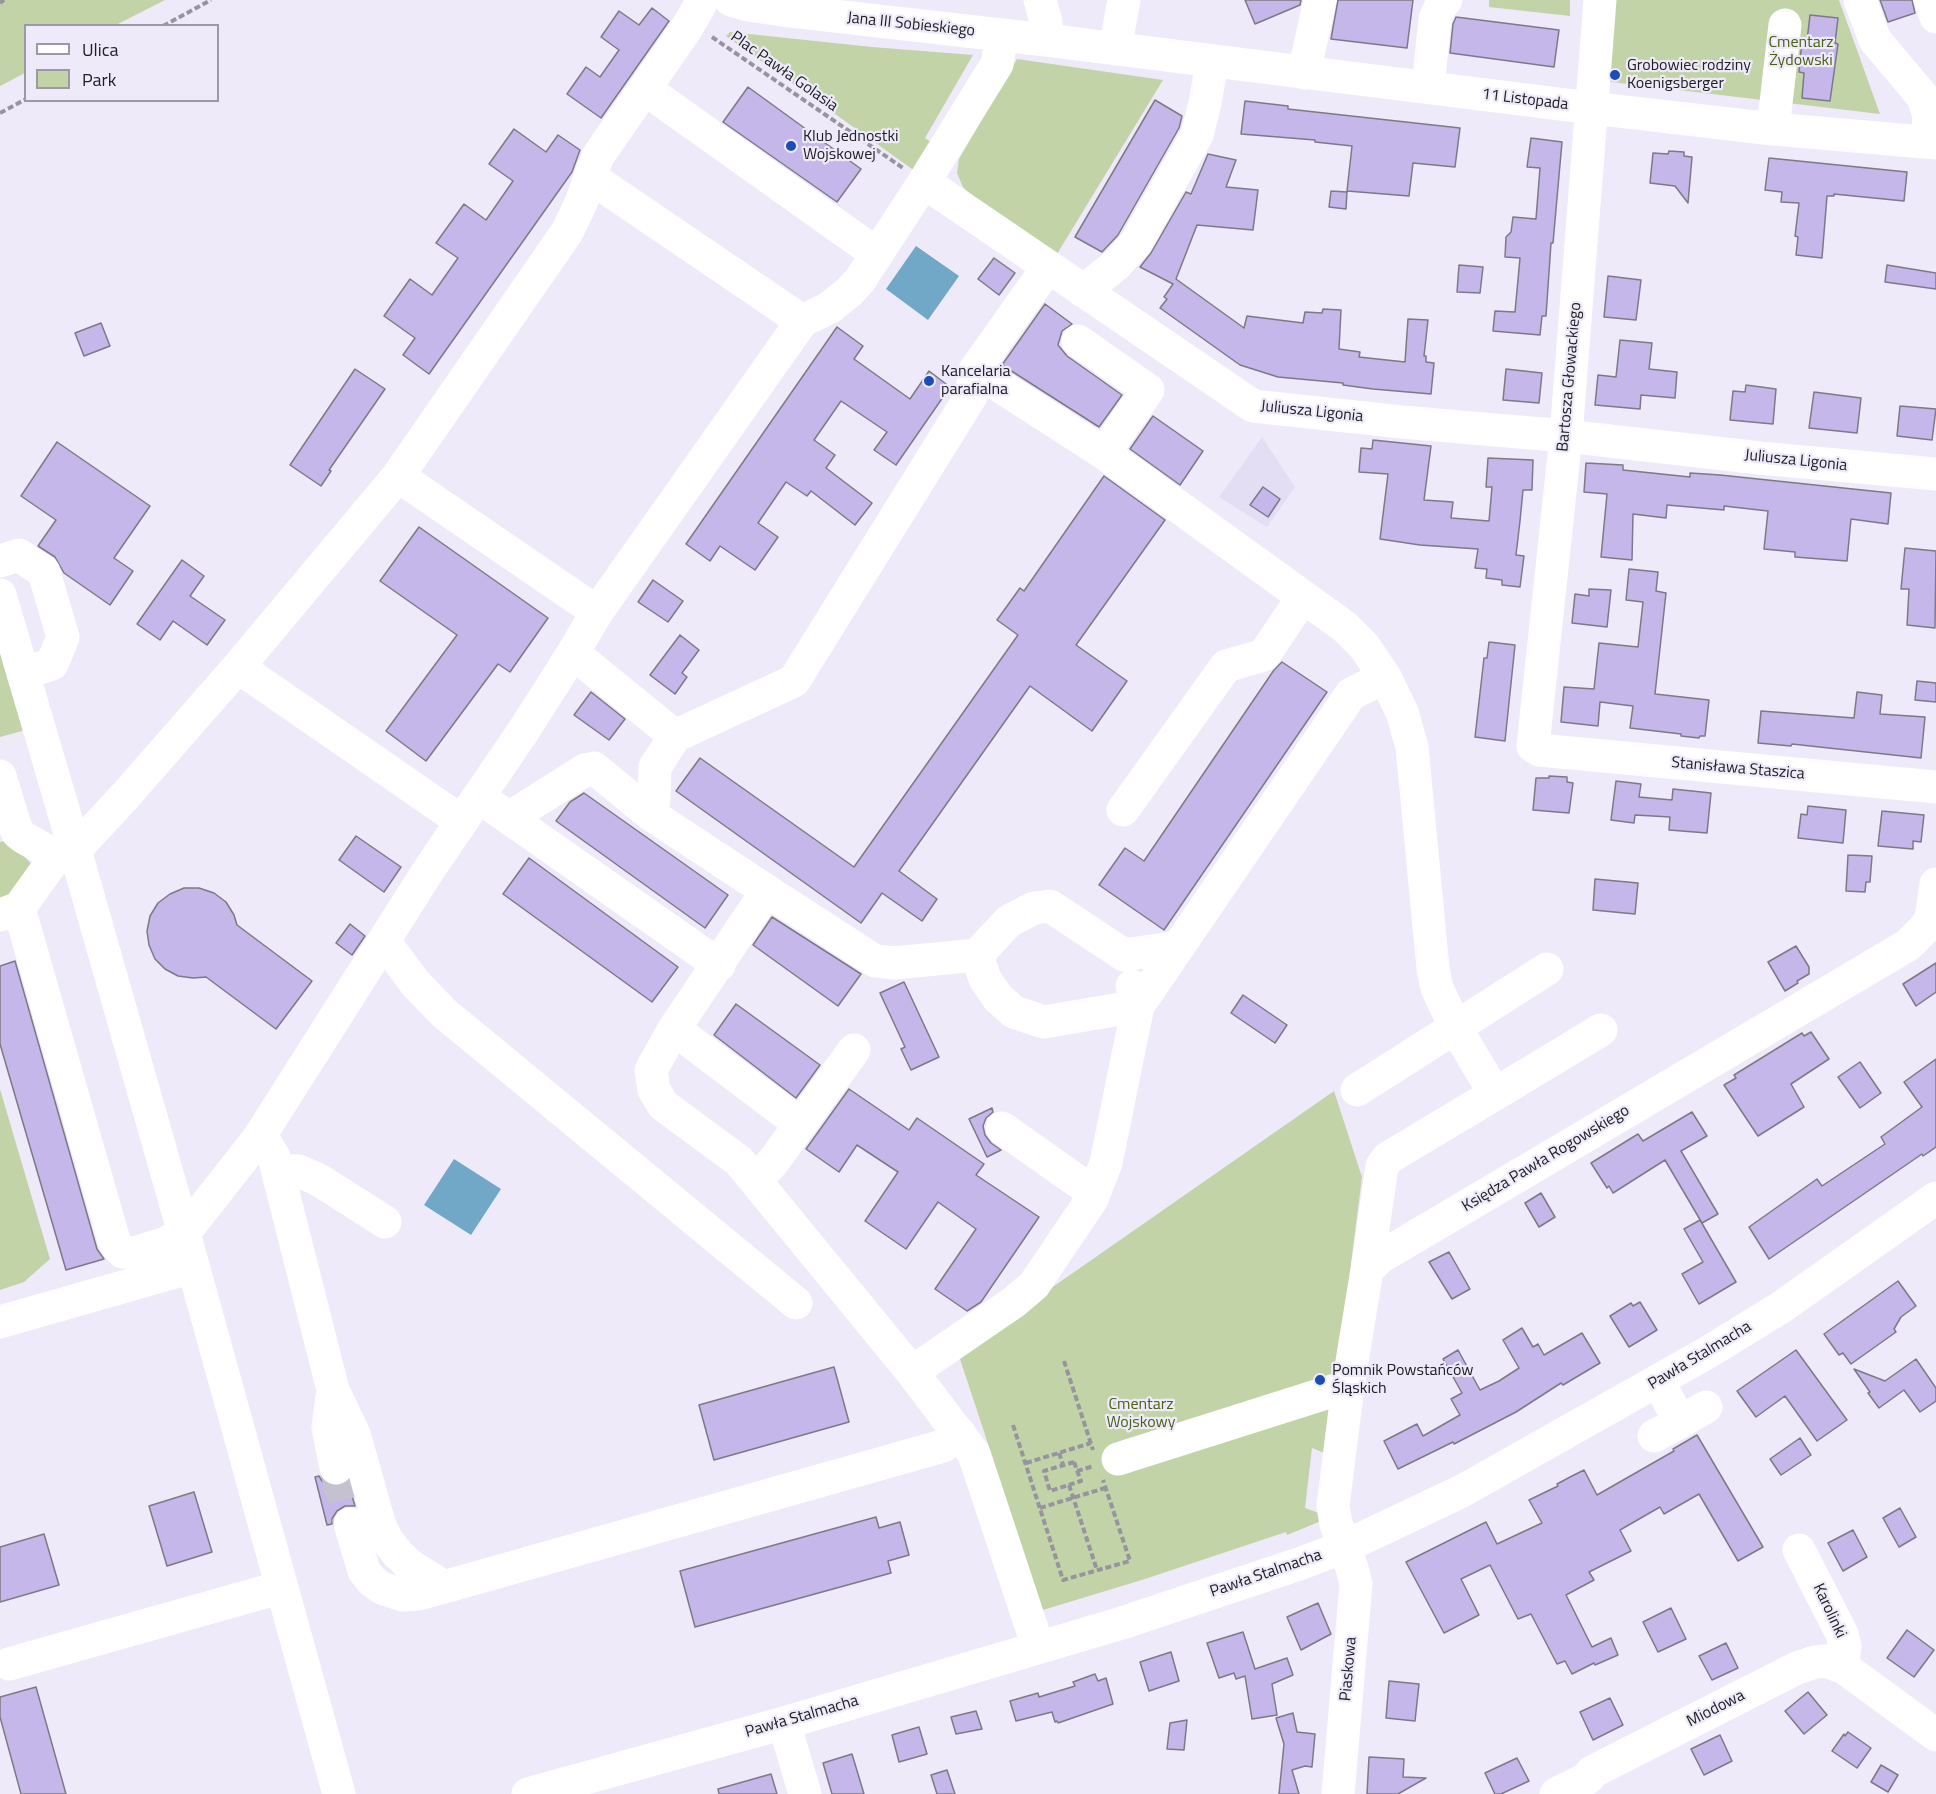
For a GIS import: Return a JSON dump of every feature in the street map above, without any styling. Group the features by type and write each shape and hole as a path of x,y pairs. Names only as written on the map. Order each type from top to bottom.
{"street":[{"name":"Jana III Sobieskiego","path":"731,0 782,10 1104,47"},
{"path":"1040,0 1046,22 1046,39"},
{"path":"1104,47 1096,26 1106,0"},
{"path":"1104,47 1124,0"},
{"path":"1304,73 1320,0"},
{"path":"1428,87 1434,19 1446,0"},
{"name":"Bartosza Głowackiego","path":"1539,750 1532,742 1566,436 1600,0"},
{"path":"1860,0 1875,40 1923,97 1929,116 1931,143"},
{"path":"1930,0 1936,17"},
{"path":"696,11 598,156 582,203 567,232 398,476 238,667 126,795 9,911 115,1244 123,1252 135,1253 166,1243 184,1233 258,1139 384,941 573,653 597,612 802,321 840,301 860,280 924,183 997,64 1002,35"},
{"path":"1773,129 1785,25"},
{"name":"11 Listopada","path":"1104,47 1592,108 1773,129 1931,143"},
{"path":"1083,291 1116,265 1136,244 1197,135 1206,103 1212,62"},
{"path":"645,89 877,254"},
{"path":"590,177 802,321"},
{"name":"Juliusza Ligonia","path":"924,183 1253,406 1936,474"},
{"path":"650,814 654,801 654,766 675,736 794,681 971,396 975,370 1048,267"},
{"path":"1078,341 1155,396 1104,453"},
{"path":"975,370 1104,453 1345,627 1364,646 1385,677 1402,712 1412,747 1433,968 1437,988 1455,1028 1495,1094"},
{"path":"398,476 597,612"},
{"path":"0,561 19,555 44,572 63,637 52,664 23,674"},
{"path":"0,595 23,674 66,852 184,1233 339,1794"},
{"path":"1123,810 1226,666 1264,655 1303,597"},
{"path":"573,653 675,736"},
{"path":"238,667 470,809 509,818 719,965"},
{"path":"912,1372 1014,1302 1034,1285 1094,1193 1106,1163 1138,1006 1351,694 1385,677"},
{"name":"Stanisława Staszica","path":"1539,750 1936,787"},
{"path":"509,818 585,770 594,768 650,814 875,961 894,963 977,954 1009,921 1034,908 1050,906 1124,955 1138,1006"},
{"path":"0,776 17,832 49,852 66,852"},
{"name":"Księdza Pawła Rogowskiego","path":"1367,1270 1379,1258 1908,945 1924,929 1931,918 1936,884"},
{"path":"767,891 674,1029 651,1070 654,1090 663,1105 739,1161 912,1372 974,1454 1038,1647"},
{"path":"384,941 415,983 444,1013 796,1303"},
{"path":"1124,955 1178,947"},
{"path":"977,954 985,979 998,998 1014,1012 1044,1022 1138,1006"},
{"path":"1357,1090 1547,969"},
{"path":"674,1029 800,1124"},
{"path":"1344,1547 1336,1524 1334,1506 1348,1386 1383,1166 1388,1158 1601,1030"},
{"path":"756,1181 774,1162 854,1050"},
{"path":"1002,1128 1094,1193"},
{"path":"258,1139 268,1147 274,1157 333,1390 354,1434 380,1526 398,1554 411,1566 444,1587"},
{"path":"278,1170 299,1171 319,1180 384,1222"},
{"name":"Pawła Stalmacha","path":"528,1794 784,1723 1122,1623 1344,1547 1462,1491 1658,1381 1780,1308 1936,1198"},
{"path":"0,1322 193,1268"},
{"path":"1658,1381 1680,1422"},
{"path":"1102,1464 1348,1386"},
{"path":"333,1390 328,1428 336,1468"},
{"path":"350,1524 364,1571 372,1581 382,1588 403,1595 418,1594 943,1446 960,1434"},
{"name":"Piaskowa","path":"1338,1794 1356,1584 1344,1547"},
{"name":"Karolinki","path":"1799,1550 1842,1634 1846,1654 1843,1667"},
{"path":"9,1664 282,1587"},
{"name":"Miodowa","path":"1556,1794 1588,1778 1592,1772 1806,1664 1825,1661 1843,1667"},
{"path":"1843,1667 1936,1735"},
{"path":"784,1723 805,1794"}],"path":[{"path":"0,3 4,0"},
{"path":"167,24 211,0"},
{"name":"Plac Pawła Golasia","path":"696,11 924,183"},
{"path":"0,113 24,100"},
{"path":"1013,1425 1063,1580 1130,1561 1102,1464 1064,1361"},
{"path":"1026,1463 1059,1453 1102,1464"},
{"path":"1059,1453 1063,1465"},
{"path":"1074,1462 1080,1481 1050,1491 1044,1471 1063,1465 1074,1462"},
{"path":"1040,1508 1073,1497 1102,1464"},
{"path":"1069,1485 1097,1570"}],"shaded area":[{"path":"1262,437 1295,487 1267,527 1219,497"}],"green space":[{"path":"0,0 165,0 118,24 24,24 24,74 0,86"},
{"path":"1489,0 1570,0 1570,16 1489,7"},
{"name":"Cmentarz Żydowski","path":"1611,0 1839,0 1880,114 1603,81"},
{"path":"730,32 973,55 925,138 938,147 919,174 726,36"},
{"path":"1017,59 1163,80 1057,254 975,199 963,187 957,173 959,159"},
{"path":"0,619 33,728 0,737"},
{"path":"9,840 35,868 0,906 0,842"},
{"path":"0,1089 50,1259 24,1282 0,1290"},
{"name":"Cmentarz Wojskowy","path":"1334,1091 1362,1177 1327,1454 1312,1448 1305,1508 1319,1513 1321,1521 1287,1535 1286,1532 1043,1610 958,1353"}],"water":[{"path":"916,246 959,276 928,320 886,289"},
{"path":"454,1159 501,1189 471,1235 424,1205"}],"building":[{"path":"1245,0 1301,0 1300,5 1255,24"},
{"path":"1338,0 1413,0 1407,48 1331,39"},
{"path":"1880,0 1912,0 1915,13 1888,22"},
{"path":"652,8 669,21 601,118 567,94 586,67 600,77 619,50 601,37 619,11 639,25"},
{"path":"1810,15 1838,18 1835,43 1838,44 1830,101 1802,98 1804,73 1799,72 1802,40 1807,41"},
{"path":"1456,17 1559,30 1554,67 1450,53 1453,24"},
{"name":"Klub Jednostki Wojskowej","path":"748,87 861,169 837,202 723,122"},
{"path":"1155,100 1182,116 1179,128 1118,235 1102,252 1075,237"},
{"path":"1245,101 1288,106 1288,109 1460,128 1455,167 1413,163 1409,196 1347,191 1352,146 1315,142 1315,140 1241,134"},
{"path":"514,129 546,152 558,135 580,150 572,172 429,374 403,355 415,338 384,316 410,279 432,295 458,258 436,243 464,204 486,220 513,181 489,164"},
{"path":"1531,138 1562,142 1546,316 1542,316 1540,335 1493,331 1495,311 1515,312 1520,258 1505,257 1506,237 1511,232 1513,217 1536,219 1540,168 1527,167"},
{"path":"1669,151 1684,152 1684,156 1692,157 1688,203 1675,186 1650,183 1653,153 1668,154"},
{"path":"1208,154 1236,160 1226,187 1258,190 1253,230 1197,225 1176,279 1244,328 1247,316 1303,323 1305,312 1322,313 1323,309 1341,310 1339,349 1360,352 1359,357 1405,362 1408,319 1428,320 1424,356 1426,356 1426,362 1434,363 1431,394 1278,377 1240,365 1160,308 1167,299 1164,297 1173,284 1140,267 1151,253 1186,192 1191,194"},
{"path":"1769,158 1907,172 1904,201 1834,194 1834,196 1827,196 1822,258 1796,255 1798,237 1795,236 1799,203 1781,202 1782,192 1765,190"},
{"path":"1331,191 1347,192 1346,209 1329,207"},
{"path":"994,258 1015,273 999,295 978,279"},
{"path":"1459,265 1483,267 1480,293 1457,292"},
{"path":"1887,265 1936,273 1936,289 1885,282"},
{"path":"1608,276 1641,280 1636,320 1604,317"},
{"path":"1045,304 1072,324 1062,331 1058,345 1067,356 1122,395 1099,427 1002,365"},
{"path":"101,323 110,346 84,356 75,333"},
{"path":"837,327 863,346 854,359 910,399 929,371 950,387 896,465 874,450 887,432 841,401 814,440 835,455 826,468 872,503 855,525 811,491 807,496 786,482 758,523 778,537 755,570 720,546 710,561 686,544"},
{"path":"1620,340 1652,343 1649,369 1677,372 1675,398 1641,395 1640,409 1595,405 1598,375 1616,377"},
{"path":"355,369 385,389 329,470 331,471 321,486 290,465"},
{"path":"1506,369 1542,373 1539,403 1503,400"},
{"path":"1746,385 1776,389 1773,424 1730,420 1733,391 1745,392"},
{"path":"1814,392 1861,398 1857,433 1809,428"},
{"path":"1900,406 1936,409 1932,440 1897,436"},
{"path":"1153,416 1203,451 1180,485 1130,449"},
{"path":"1373,440 1431,446 1424,500 1453,502 1451,518 1489,521 1492,487 1486,487 1488,458 1533,460 1532,490 1523,490 1516,555 1524,556 1520,587 1502,585 1502,580 1486,578 1487,569 1475,568 1478,549 1420,545 1380,539 1388,474 1359,472 1361,448 1372,449"},
{"path":"57,442 150,506 114,558 133,571 110,605 64,573 55,557 38,546 56,520 21,496"},
{"path":"1586,463 1623,465 1623,470 1690,477 1690,473 1720,475 1891,493 1888,524 1851,519 1847,561 1795,557 1795,552 1764,549 1768,511 1724,506 1724,510 1667,505 1666,518 1633,514 1632,560 1601,557 1607,494 1584,492"},
{"path":"1104,476 1165,520 1076,645 1127,681 1092,731 1030,686 899,871 937,899 922,921 882,893 861,923 676,791 700,758 854,867 1018,635 997,620 1020,588 1024,591"},
{"path":"1263,487 1280,499 1268,517 1250,505"},
{"path":"419,527 548,618 510,672 498,664 426,761 386,731 457,635 380,581"},
{"path":"1905,548 1936,551 1935,628 1907,625 1909,589 1901,589"},
{"path":"182,560 204,576 190,596 225,620 207,645 173,621 160,640 137,624"},
{"path":"1629,569 1658,572 1656,591 1666,593 1655,694 1709,700 1705,736 1699,738 1630,728 1633,706 1600,702 1598,726 1561,722 1564,687 1594,689 1599,643 1638,647 1643,602 1626,600"},
{"path":"653,580 683,601 668,622 638,602"},
{"path":"1589,589 1611,590 1607,627 1572,623 1575,594 1589,596"},
{"path":"680,635 699,650 682,673 687,677 675,694 650,675"},
{"path":"1489,642 1515,645 1505,741 1475,737 1484,658 1487,658"},
{"path":"1282,662 1327,692 1164,930 1099,885 1125,848 1144,861 1274,670"},
{"path":"1917,681 1936,683 1936,702 1915,700"},
{"path":"591,692 625,719 609,740 574,715"},
{"path":"1857,692 1882,695 1880,714 1925,717 1921,758 1792,744 1791,746 1758,743 1761,711 1854,718"},
{"path":"1549,776 1567,777 1567,782 1573,783 1569,813 1533,810 1536,778 1549,778"},
{"path":"1616,781 1641,784 1639,797 1672,800 1673,789 1711,793 1707,833 1669,830 1670,817 1635,815 1634,823 1611,820"},
{"path":"584,793 728,895 705,928 556,821 570,802"},
{"path":"1808,806 1846,810 1843,843 1798,838 1801,814 1807,815"},
{"path":"1882,811 1924,815 1921,842 1913,841 1913,849 1878,846"},
{"path":"356,836 401,867 384,892 339,860"},
{"path":"1848,855 1872,856 1870,882 1866,882 1865,892 1846,891"},
{"path":"529,858 678,967 652,1002 503,894"},
{"path":"1595,879 1638,883 1635,914 1593,910"},
{"path":"184,888 199,888 214,893 226,902 237,925 312,981 276,1029 206,977 178,976 165,969 155,959 149,945 147,931 150,916 158,903"},
{"path":"772,917 861,974 838,1006 753,945"},
{"path":"350,924 365,936 352,955 336,943"},
{"path":"1796,946 1809,967 1809,974 1785,991 1768,962"},
{"path":"15,961 97,1249 104,1259 66,1270 0,1044 0,966"},
{"path":"1936,963 1936,992 1916,1006 1903,984"},
{"path":"904,982 939,1057 911,1070 901,1049 905,1047 880,993"},
{"path":"1243,995 1287,1025 1275,1043 1231,1013"},
{"path":"736,1004 820,1065 796,1098 714,1035"},
{"path":"1811,1032 1829,1059 1791,1084 1804,1107 1758,1136 1724,1085 1736,1078 1734,1075 1802,1033 1804,1036"},
{"path":"1936,1059 1936,1147 1923,1156 1922,1154 1769,1259 1749,1227 1817,1179 1822,1186 1885,1144 1881,1137 1922,1107 1904,1082"},
{"path":"1860,1062 1881,1093 1860,1108 1838,1077"},
{"path":"849,1089 909,1130 917,1118 984,1164 976,1175 1039,1217 981,1302 967,1311 935,1289 976,1229 938,1202 906,1249 865,1221 898,1172 857,1145 839,1172 806,1149"},
{"path":"992,1108 993,1112 986,1118 983,1126 985,1135 991,1143 1001,1150 987,1157 969,1119"},
{"path":"1692,1112 1707,1136 1681,1151 1718,1214 1702,1223 1665,1160 1613,1193 1609,1186 1607,1188 1591,1163 1638,1134 1643,1141"},
{"path":"1541,1193 1555,1217 1539,1227 1525,1203"},
{"path":"1700,1220 1736,1282 1699,1304 1682,1274 1703,1262 1684,1229"},
{"path":"1449,1252 1470,1289 1452,1299 1429,1262"},
{"path":"1898,1281 1916,1306 1901,1317 1894,1329 1896,1332 1851,1364 1843,1353 1839,1355 1824,1334"},
{"path":"1640,1302 1657,1330 1629,1347 1610,1316 1631,1303 1633,1306"},
{"path":"1522,1328 1533,1347 1538,1344 1544,1355 1582,1333 1600,1363 1563,1385 1561,1383 1516,1412 1454,1444 1453,1442 1398,1469 1384,1441 1417,1424 1423,1436 1460,1415 1451,1399 1462,1393 1443,1359 1458,1350 1480,1390 1519,1368 1503,1340"},
{"path":"1796,1350 1847,1420 1817,1441 1785,1396 1756,1417 1737,1391"},
{"path":"1916,1359 1936,1388 1936,1401 1920,1412 1904,1390 1879,1408 1854,1369 1885,1381"},
{"path":"834,1367 849,1422 714,1460 699,1405"},
{"path":"1697,1435 1763,1547 1738,1561 1699,1494 1664,1514 1660,1507 1620,1530 1631,1551 1589,1572 1594,1580 1566,1595 1592,1647 1611,1638 1618,1655 1572,1674 1565,1661 1557,1664 1531,1614 1518,1619 1490,1565 1461,1579 1479,1615 1444,1633 1406,1562 1486,1522 1497,1544 1542,1523 1529,1500 1558,1486 1557,1484 1584,1470 1597,1495 1674,1451 1673,1449"},
{"path":"1800,1438 1811,1455 1781,1475 1770,1459"},
{"path":"319,1476 330,1486 340,1486 348,1482 355,1506 345,1506 337,1511 332,1524 327,1525 315,1477"},
{"path":"194,1492 212,1552 167,1566 149,1506"},
{"path":"1900,1508 1916,1537 1899,1547 1883,1518"},
{"path":"876,1517 879,1528 900,1522 909,1555 888,1561 891,1573 695,1627 680,1571"},
{"path":"1853,1530 1867,1557 1843,1571 1828,1543"},
{"path":"44,1534 59,1585 0,1602 0,1547"},
{"path":"1318,1603 1331,1634 1301,1650 1287,1617"},
{"path":"1671,1608 1686,1639 1658,1652 1643,1622"},
{"path":"1907,1630 1934,1650 1914,1677 1887,1658"},
{"path":"1243,1632 1255,1669 1287,1658 1293,1675 1272,1684 1277,1715 1252,1719 1245,1676 1236,1679 1234,1673 1219,1678 1207,1643"},
{"path":"1726,1643 1738,1668 1712,1680 1699,1656"},
{"path":"1171,1652 1179,1681 1149,1691 1140,1662"},
{"path":"1095,1674 1098,1681 1106,1678 1113,1704 1058,1723 1055,1722 1052,1712 1016,1721 1010,1701 1038,1693 1039,1697 1075,1686 1073,1682"},
{"path":"1389,1681 1419,1684 1415,1721 1386,1718"},
{"path":"36,1687 66,1794 21,1794 0,1717 0,1697"},
{"path":"1808,1692 1827,1715 1804,1734 1785,1711"},
{"path":"1610,1698 1623,1725 1593,1740 1580,1712"},
{"path":"976,1711 982,1729 956,1734 951,1717"},
{"path":"1293,1713 1297,1732 1315,1734 1312,1767 1305,1766 1292,1770 1299,1794 1279,1794 1284,1744 1276,1718"},
{"path":"1187,1720 1184,1750 1167,1749 1170,1723"},
{"path":"919,1727 927,1754 899,1762 892,1735"},
{"path":"1848,1732 1871,1748 1857,1768 1832,1751"},
{"path":"1720,1735 1732,1761 1704,1775 1691,1749"},
{"path":"852,1754 864,1794 832,1794 823,1763"},
{"path":"1369,1757 1404,1759 1403,1777 1426,1778 1398,1794 1367,1794"},
{"path":"1517,1758 1529,1781 1501,1794 1495,1794 1485,1773"},
{"path":"1881,1765 1898,1775 1888,1792 1871,1782"},
{"path":"947,1770 955,1794 937,1794 931,1775"},
{"path":"771,1774 777,1794 719,1794 718,1789"}],"tunnel":[{"path":"336,1468 350,1524"}],"place":[{"name":"Grobowiec rodziny Koenigsberger","path":"1615,75"},
{"name":"Klub Jednostki Wojskowej","path":"791,146"},
{"name":"Kancelaria parafialna","path":"929,381"},
{"name":"Pomnik Powstańców Śląskich","path":"1320,1380"}]}
